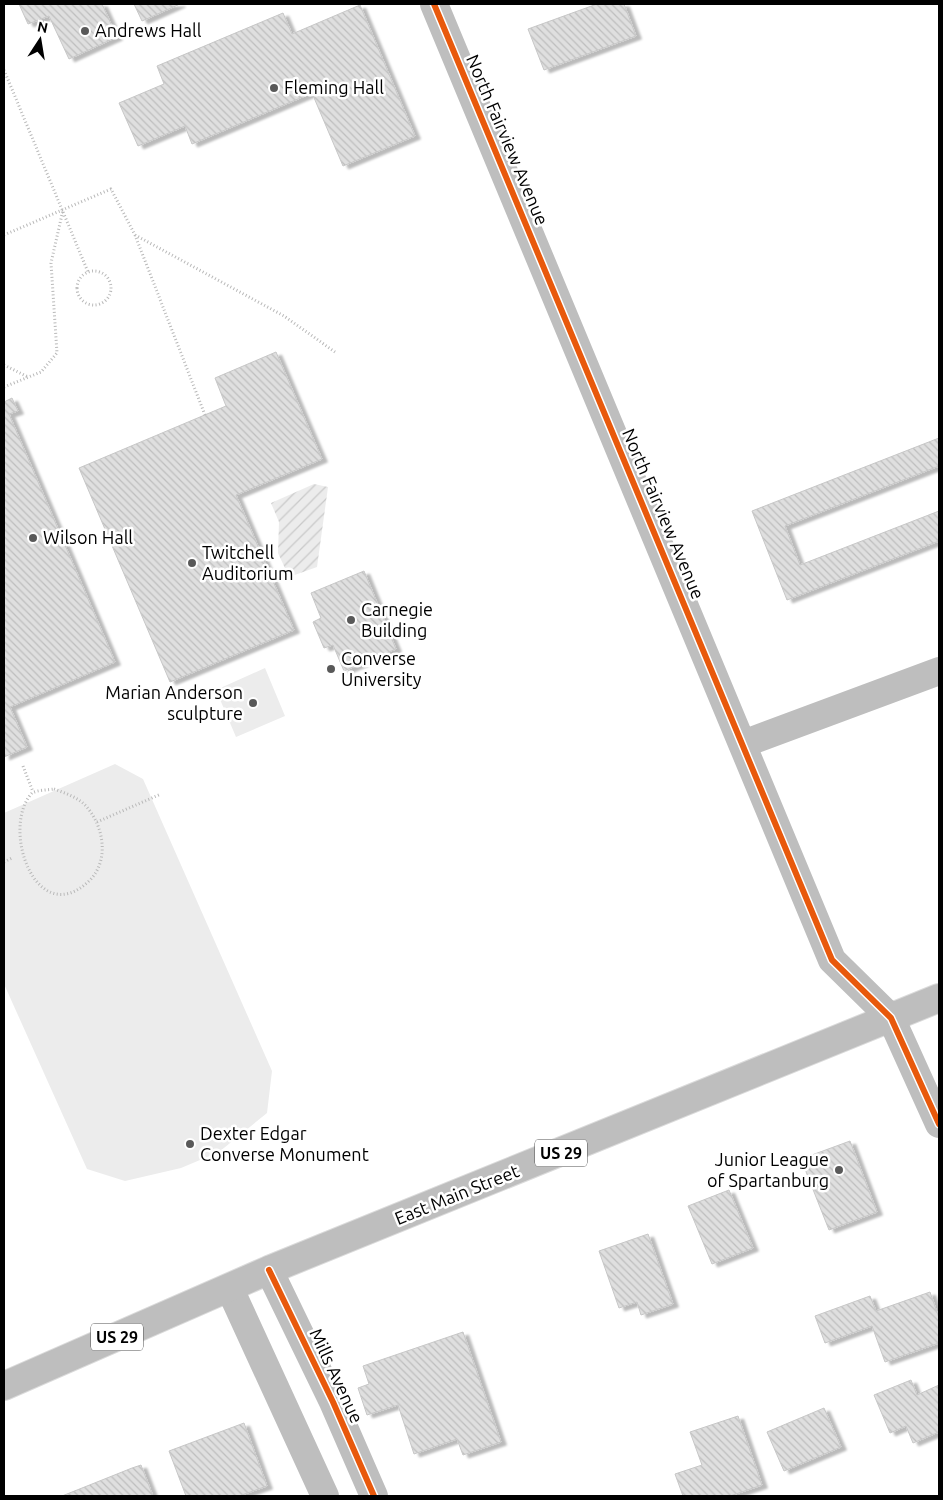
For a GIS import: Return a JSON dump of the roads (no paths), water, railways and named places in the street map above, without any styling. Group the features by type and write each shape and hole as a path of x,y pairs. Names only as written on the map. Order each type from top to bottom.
{"street":[{"name":"North Fairview Avenue","path":"434,4 832,960 891,1018"},
{"path":"743,744 939,670"},
{"name":"East Main Street","path":"4,1386 269,1270 939,998"},
{"path":"891,1018 939,1124"},
{"name":"Mills Avenue","path":"269,1270 333,1402 374,1496"},
{"path":"230,1288 325,1496"}],"place":[{"name":"Andrews Hall","path":"85,31"},
{"name":"Fleming Hall","path":"274,88"},
{"name":"Wilson Hall","path":"33,538"},
{"name":"Twitchell Auditorium","path":"192,563"},
{"name":"Carnegie Building","path":"351,620"},
{"name":"Converse University","path":"331,669"},
{"name":"Marian Anderson sculpture","path":"253,703"},
{"name":"Dexter Edgar Converse Monument","path":"190,1144"},
{"name":"Junior League of Spartanburg","path":"839,1170"}]}
